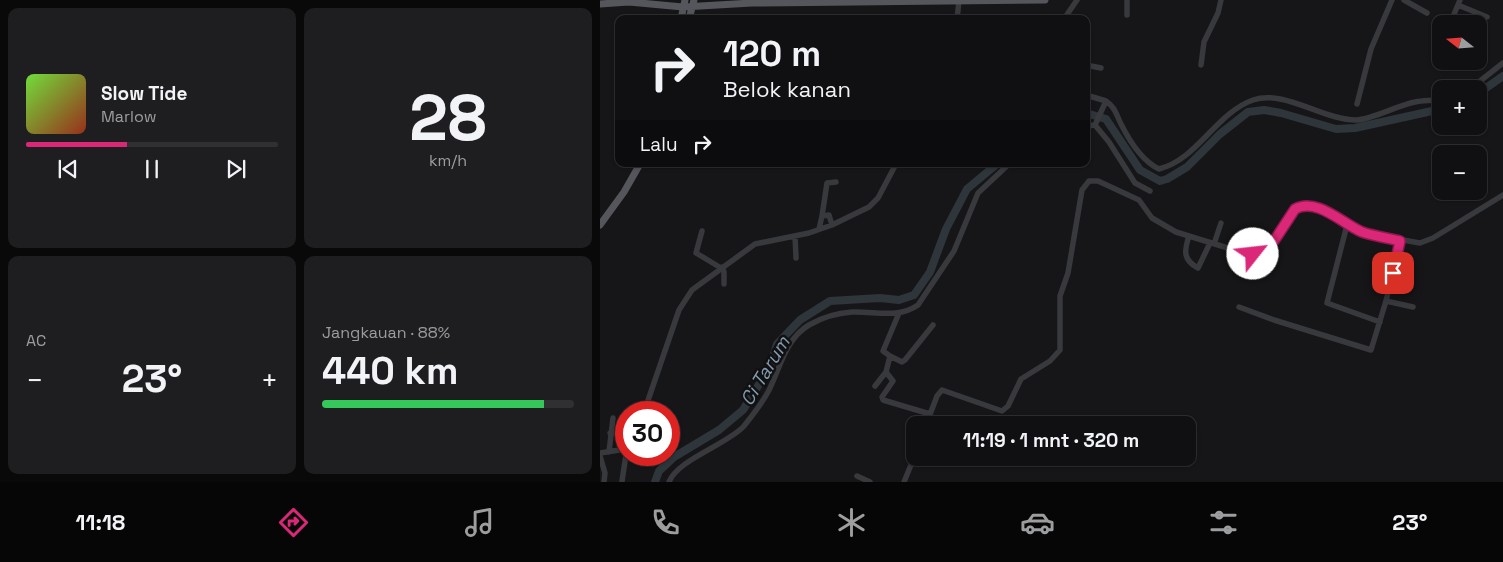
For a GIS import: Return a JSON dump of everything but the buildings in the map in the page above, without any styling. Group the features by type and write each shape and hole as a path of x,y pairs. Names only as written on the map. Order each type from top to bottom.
{"main road":[{"path":"600,4 629,2 1046,0"},
{"path":"600,225 624,192 638,167"}],"street":[{"path":"1067,15 1077,0"},
{"path":"1126,15 1128,0"},
{"path":"1201,65 1205,38 1218,13 1221,0"},
{"path":"1358,104 1371,49 1392,0"},
{"path":"1404,0 1427,14"},
{"path":"957,15 959,1"},
{"path":"1454,15 1459,3 1483,15"},
{"path":"1481,80 1503,63"},
{"path":"1090,66 1101,68"},
{"path":"1090,96 1113,106 1121,124 1144,158 1159,169 1169,167 1182,158 1230,114 1254,99 1274,97 1334,118 1359,120 1416,102 1432,100"},
{"path":"1095,124 1106,102"},
{"path":"1090,125 1095,124"},
{"path":"1095,124 1135,183 1150,192"},
{"path":"648,401 682,303 698,284 745,250 762,242 795,236 832,226 874,203 894,167"},
{"path":"668,482 676,471 742,427 767,393 793,338 808,325 832,316 852,312 899,314 910,311 918,305 954,251 978,193 1006,167"},
{"path":"886,372 893,380 882,396 883,400 930,414 940,391 945,390 1002,411 1008,406 1021,379 1050,361 1058,353 1060,342 1060,296 1068,274 1082,190 1087,183 1098,181 1139,200 1152,218 1160,224 1212,244 1247,254 1259,252 1279,237 1293,211 1298,207 1320,208 1347,225 1369,234 1400,241 1420,243 1426,242 1503,195"},
{"path":"819,230 827,183 836,182"},
{"path":"822,216 829,215 832,226"},
{"path":"1189,236 1184,249 1185,255 1189,263 1198,268 1212,244 1221,223"},
{"path":"1347,225 1327,303 1380,322"},
{"path":"702,231 696,253 721,267 724,272 724,284"},
{"path":"795,236 796,258"},
{"path":"1238,307 1279,322 1370,350 1386,301 1400,241"},
{"path":"1386,301 1413,307"},
{"path":"899,314 883,351 902,362 906,360 933,325"},
{"path":"875,386 886,372 890,356"},
{"path":"609,452 613,418"},
{"path":"610,433 615,433"},
{"path":"604,482 605,473 600,454 615,451"},
{"path":"622,481 624,466"},
{"path":"904,482 911,466"},
{"path":"857,476 870,482"}],"waterway":[{"name":"Ci Tarum","path":"1487,87 1503,76"},
{"name":"Ci Tarum","path":"1090,114 1106,119 1140,170 1160,181 1187,167 1220,134 1248,112 1264,110 1281,113 1336,129 1355,128 1432,111"},
{"name":"Ci Tarum","path":"655,482 659,471 674,457 719,430 743,410 770,367 777,344 800,320 830,301 880,298 899,300 914,295 930,272 946,229 967,189 993,167"}],"route":[{"path":"1253,254 1259,252 1281,234 1295,209 1310,206 1320,208 1347,225 1361,231 1400,241 1393,273"}]}
